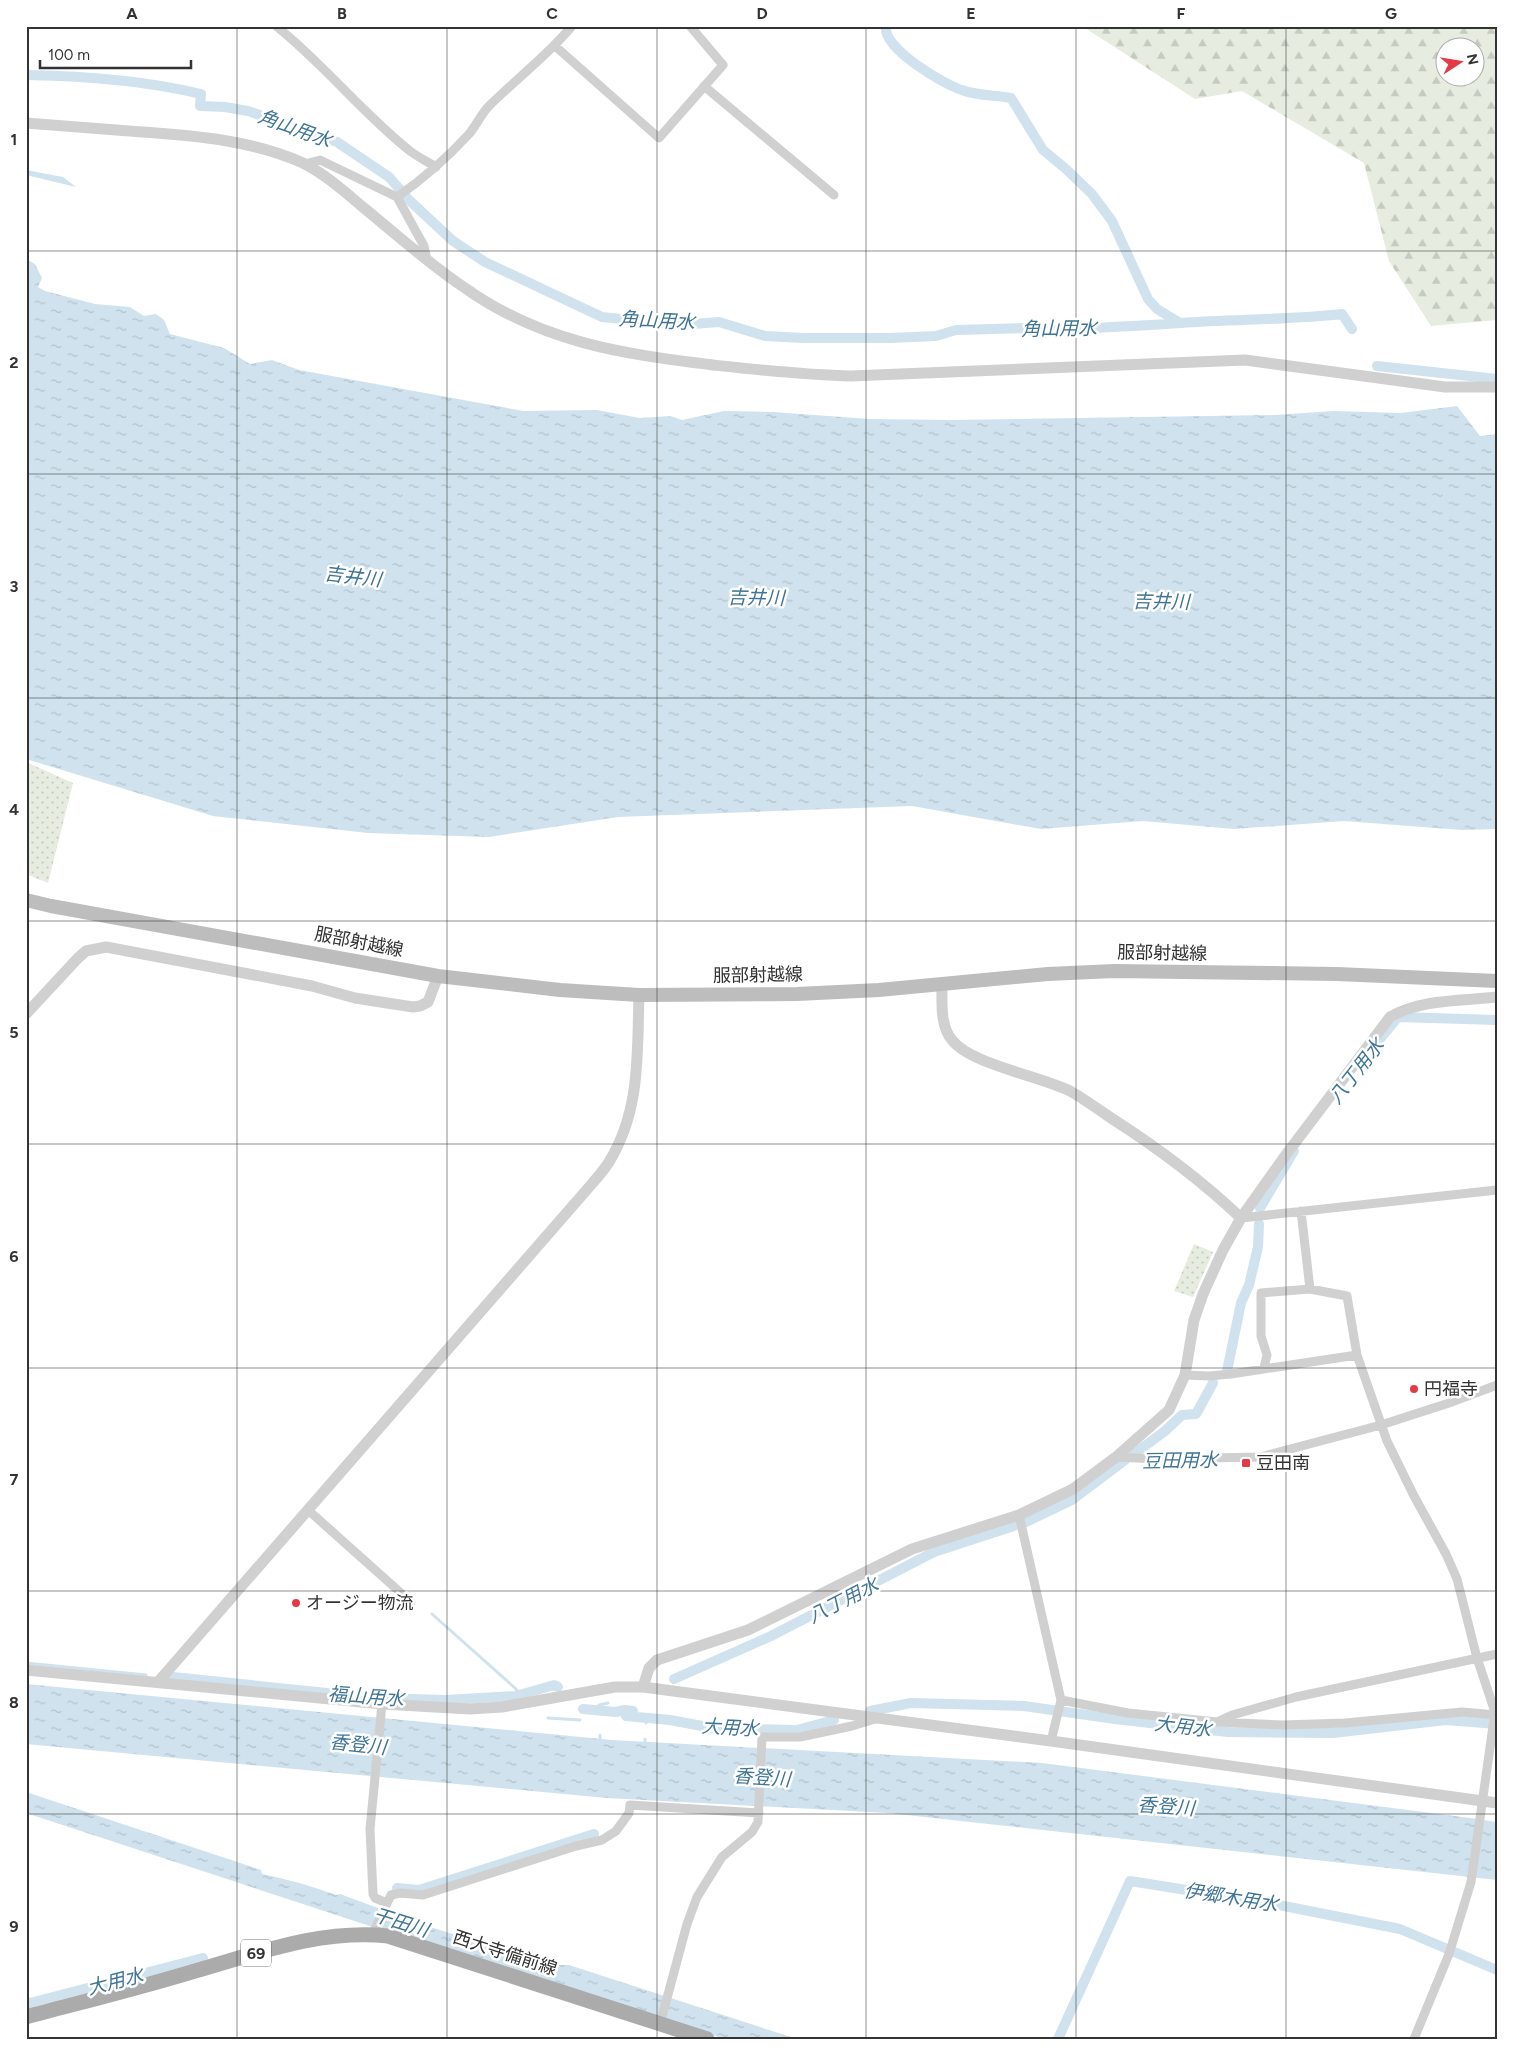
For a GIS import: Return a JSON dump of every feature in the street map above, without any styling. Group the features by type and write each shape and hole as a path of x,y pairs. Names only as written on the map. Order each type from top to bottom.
{"main road":[{"name":"服部射越線","path":"26,900 438,976 560,990 639,995 797,994 942,985 1048,974 1114,971 1337,974 1497,980"},
{"name":"西大寺備前線","path":"26,2017 273,1948 331,1936 373,1932 661,2022 707,2039"}],"street":[{"path":"276,26 306,50 366,112 411,152 436,167"},
{"path":"397,198 436,167 470,133 488,108 555,46 572,26"},
{"path":"555,46 659,138 723,65 690,26"},
{"path":"704,86 834,195"},
{"path":"26,123 185,135 253,145 305,164 337,186 465,289 508,316 560,336 598,347 646,357 801,374 851,376 1245,360 1445,387 1497,387"},
{"path":"305,164 320,160 397,198 424,246 427,260"},
{"path":"26,1014 86,951 106,947 312,986 355,998 413,1007 428,1002 438,976"},
{"path":"942,985 945,1024 951,1040 964,1051 978,1058 1070,1091 1182,1166 1241,1218 1497,1190"},
{"path":"158,1682 609,1163 631,1114 637,1082 639,995"},
{"path":"643,1687 649,1668 657,1660 748,1630 912,1549 1018,1515 1073,1489 1116,1457 1169,1410 1185,1375 1194,1320 1222,1250 1241,1218 1285,1156 1390,1017 1421,1004 1497,997"},
{"path":"1301,1211 1310,1289"},
{"path":"1264,1368 1267,1355 1261,1336 1261,1293 1310,1289 1347,1296 1357,1355 1381,1425 1414,1496 1457,1578 1477,1658 1494,1709 1471,1882 1449,1954 1414,2039"},
{"path":"1185,1375 1224,1375 1264,1368 1295,1366 1357,1355"},
{"path":"1116,1457 1156,1459 1260,1457 1381,1425 1497,1385"},
{"path":"308,1510 411,1602"},
{"path":"1018,1515 1061,1703 1051,1741"},
{"path":"1217,1722 1232,1715 1296,1697 1497,1654"},
{"path":"26,1670 158,1682 381,1708 470,1709 502,1707 615,1686 643,1687 1051,1741 1481,1806 1497,1803"},
{"path":"1061,1703 1128,1713 1243,1725 1345,1723 1462,1712 1494,1719"},
{"path":"381,1708 370,1829 372,1894 386,1905"},
{"path":"661,2022 687,1924 697,1897 722,1857 752,1832 758,1822 762,1737 800,1737 875,1719"},
{"path":"373,1932 391,1895 400,1893 423,1895 576,1846 602,1840 616,1831 629,1813 630,1804 759,1811"}],"green space":[{"path":"1082,26 1497,26 1497,320 1431,326 1389,261 1364,163 1242,91 1195,99"},
{"path":"26,762 73,783 48,883 26,874"},
{"path":"1194,1244 1213,1252 1193,1297 1174,1291"}],"water":[{"path":"26,170 63,177 76,187 26,175"},
{"name":"吉井川","path":"26,259 35,264 42,278 38,287 45,291 95,304 130,307 144,316 156,314 164,320 170,334 224,348 250,364 272,360 299,370 523,411 597,410 640,418 670,416 682,420 724,411 773,412 869,419 952,420 1275,415 1333,411 1401,413 1457,406 1480,436 1497,434 1497,829 1462,830 1344,821 1234,829 1143,821 1041,829 912,806 618,817 489,837 368,833 213,816 26,759"},
{"name":"香登川","path":"26,1684 612,1740 1042,1763 1470,1818 1497,1822 1497,1880 888,1813 607,1798 26,1744"},
{"name":"干田川","path":"26,1792 261,1870 262,1874 336,1895 340,1894 378,1908 408,1916 408,1920 552,1965 569,1965 797,2039 725,2039 449,1952 26,1813"}],"waterway":[{"path":"886,26 887,35 903,54 942,81 968,92 1011,98 1043,150 1092,194 1112,221 1148,299 1157,309 1180,323"},
{"name":"角山用水","path":"26,75 114,80 179,89 201,94 200,106 225,107 248,111 337,142 389,177 410,201 453,241 485,262 602,317 680,325 719,322 765,336 803,338 936,336 956,330 1074,329 1342,314 1352,329"},
{"name":"角山用水","path":"1377,366 1497,379"},
{"name":"八丁用水","path":"1374,1046 1398,1017 1497,1020"},
{"name":"八丁用水","path":"1260,1208 1294,1151"},
{"name":"八丁用水","path":"1227,1371 1241,1303 1249,1285 1258,1247 1259,1224"},
{"name":"八丁用水","path":"1134,1454 1165,1431 1182,1415 1196,1414 1213,1383"},
{"name":"八丁用水","path":"1026,1522 1072,1500 1125,1460"},
{"name":"八丁用水","path":"674,1679 771,1636 934,1552 1014,1526"},
{"path":"432,1614 515,1688 523,1698"},
{"path":"26,1663 146,1675"},
{"name":"福山用水","path":"173,1677 375,1698 446,1700 516,1696 554,1685 558,1687"},
{"path":"600,1707 599,1705 608,1703"},
{"name":"大用水","path":"870,1711 911,1703 1024,1706 1228,1732 1333,1733 1446,1720 1497,1724"},
{"name":"福山用水","path":"583,1709 616,1712 633,1711"},
{"name":"大用水","path":"626,1716 670,1720 713,1728 797,1730 834,1720"},
{"name":"大用水","path":"646,1717 646,1723"},
{"path":"548,1718 580,1720"},
{"name":"大用水","path":"397,1888 419,1890 594,1834"},
{"name":"伊郷木用水","path":"1058,2039 1130,1881 1274,1904 1400,1929 1497,1970"},
{"name":"大用水","path":"26,2004 203,1958"}],"place":[{"name":"円福寺","path":"1414,1389"},
{"name":"豆田南","path":"1246,1463"},
{"name":"オージー物流","path":"296,1603"}],"water label":[{"name":"豆田用水","path":"1180,1460"}]}
